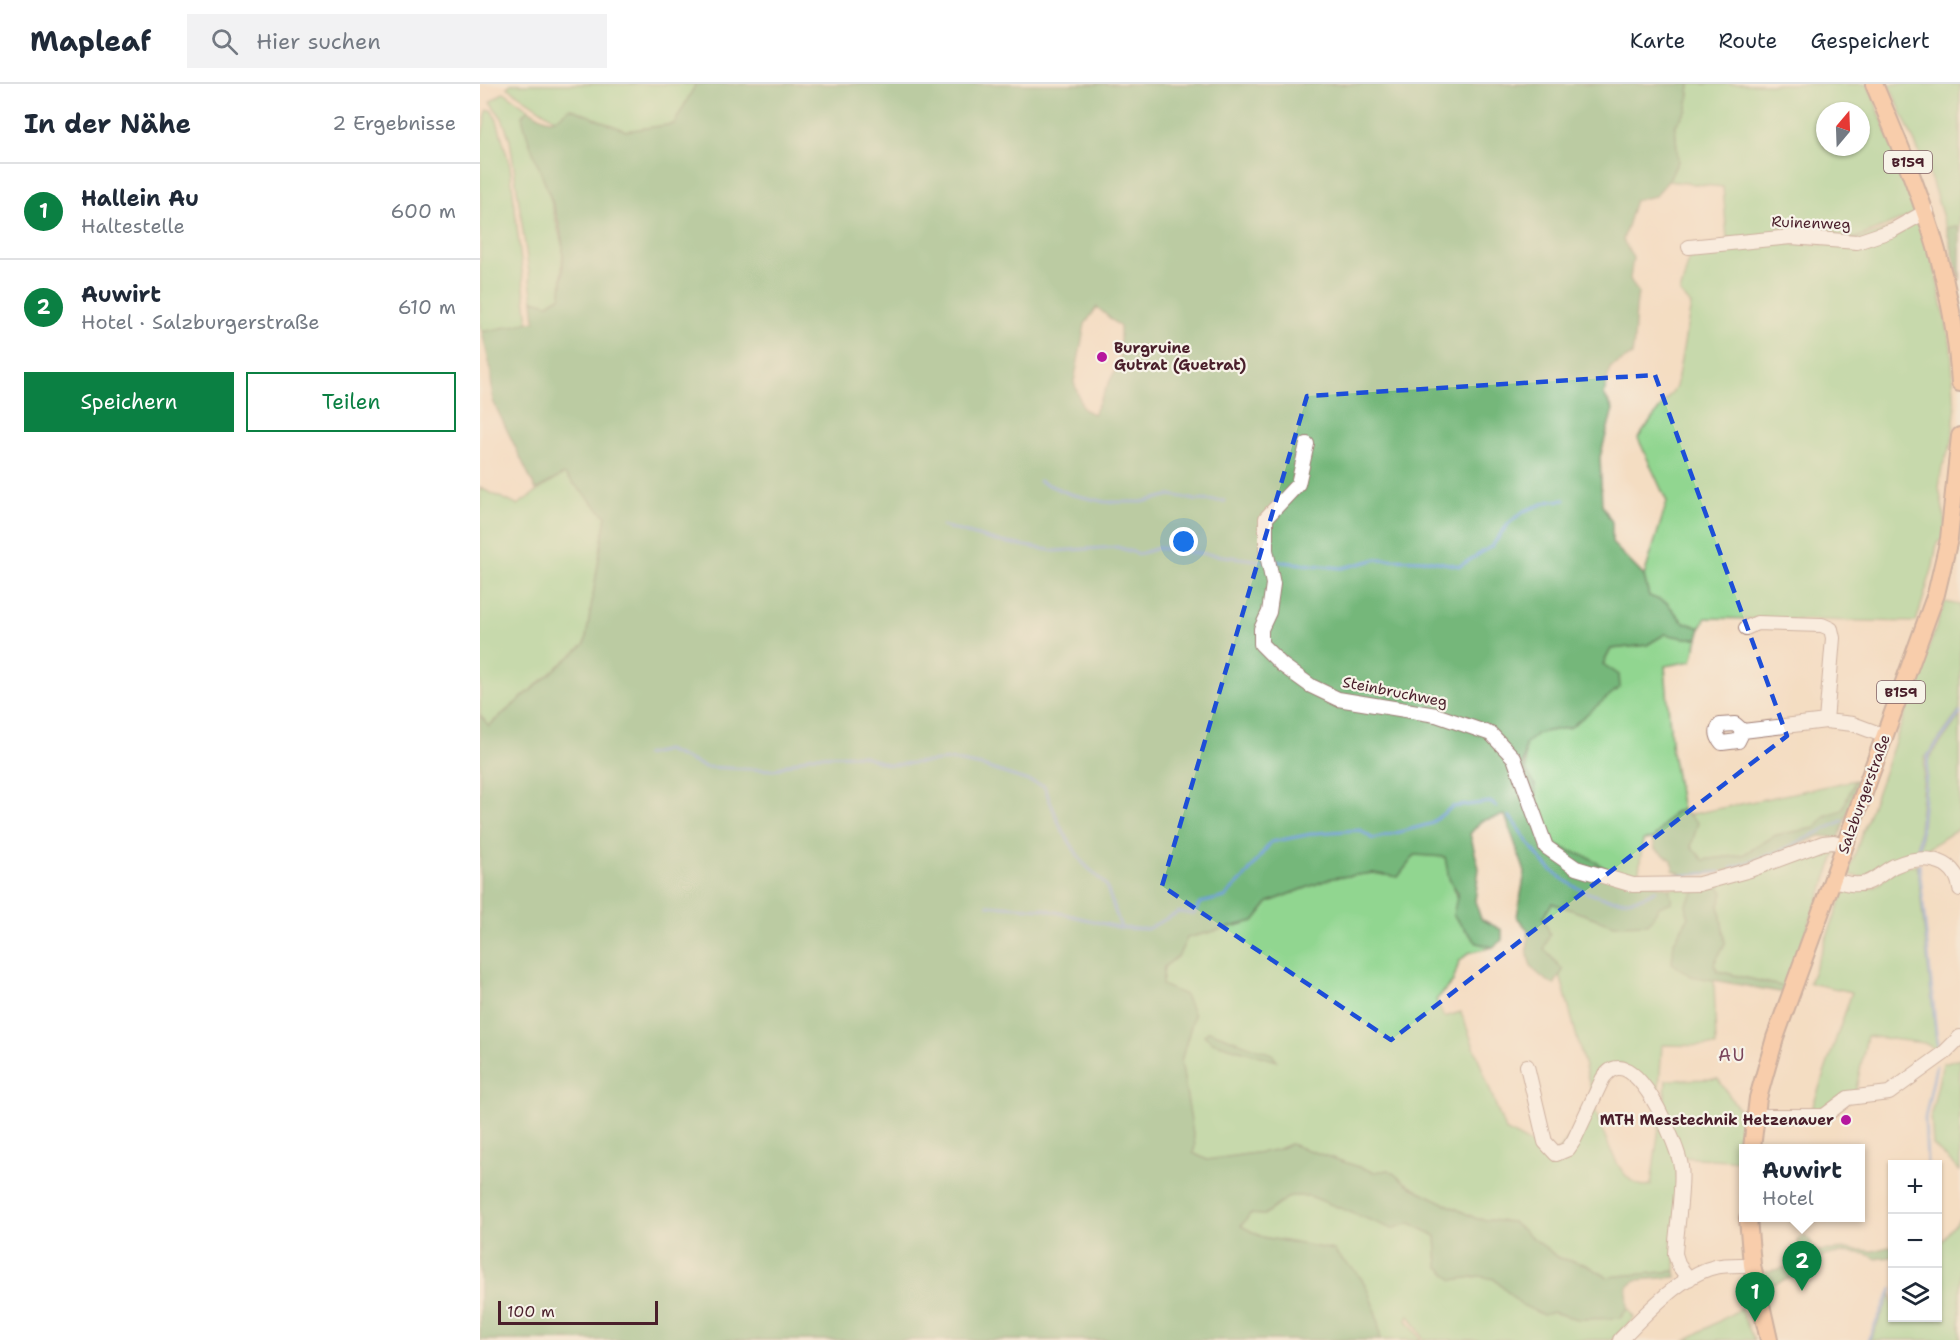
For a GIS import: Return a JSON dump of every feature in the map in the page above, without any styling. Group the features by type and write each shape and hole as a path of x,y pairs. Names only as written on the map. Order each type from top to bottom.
{"main road":[{"name":"B159","path":"1874,84 1927,211 1947,281 1959,357 1960,383"},
{"name":"Salzburgerstraße","path":"1752,1144 1755,1116 1775,1038 1833,880 1840,845 1879,734 1936,594 1958,500 1960,436"},
{"path":"1748,1222 1752,1265 1769,1340"}],"street":[{"name":"Ruinenweg","path":"1689,247 1781,238 1857,242 1884,233 1927,211"},
{"name":"Steinbruchweg","path":"1307,444 1298,484 1266,518 1266,550 1273,584 1269,612 1261,629 1261,644 1282,665 1311,686 1338,699 1437,715 1491,734 1514,758 1546,847 1576,868 1602,878 1632,885 1699,884 1750,870 1816,845 1840,845"},
{"path":"1746,628 1757,623 1822,626 1831,629 1833,638 1826,721"},
{"path":"1743,730 1826,721 1853,724 1879,734"},
{"path":"1833,880 1854,884 1867,883 1891,867 1919,860 1946,863 1954,871 1960,890"},
{"path":"1755,1116 1824,1116 1848,1098 1889,1093 1943,1054 1960,1037"},
{"path":"1527,1066 1545,1142 1556,1154 1568,1149 1574,1140 1603,1078 1610,1070 1618,1067 1628,1070 1638,1080 1673,1139 1681,1168 1675,1254 1679,1266 1689,1279"},
{"path":"1620,1340 1643,1316 1689,1279 1713,1267 1752,1265"}],"highlighted area":[{"path":"1655,375 1787,736 1391,1040 1162,886 1307,396"}],"green space":[{"path":"511,84 696,84 674,124 626,131 570,108 556,120 507,87"},
{"path":"696,84 1690,84 1687,110 1675,126 1678,161 1668,181 1655,196 1635,200 1623,240 1633,258 1630,279 1638,293 1633,347 1632,355 1610,368 1604,395 1613,409 1600,457 1602,505 1612,522 1612,543 1644,576 1649,596 1667,603 1683,622 1701,628 1698,638 1665,634 1647,645 1611,649 1603,664 1619,675 1620,687 1571,727 1538,733 1525,744 1523,766 1535,785 1538,815 1556,846 1590,858 1611,873 1669,888 1672,902 1659,907 1648,924 1614,925 1552,903 1543,917 1550,934 1544,949 1563,970 1554,985 1538,974 1528,957 1528,930 1517,917 1525,872 1505,815 1481,821 1470,834 1479,868 1475,901 1481,919 1502,930 1502,940 1493,947 1477,943 1453,915 1458,893 1449,879 1445,857 1415,855 1398,877 1373,873 1332,878 1269,902 1254,921 1187,938 1179,955 1164,967 1162,985 1185,995 1194,1015 1181,1061 1195,1146 1193,1153 1207,1160 1276,1150 1290,1144 1374,1172 1389,1170 1411,1187 1477,1219 1512,1222 1559,1258 1587,1265 1607,1277 1675,1271 1676,1277 1636,1280 1627,1288 1628,1308 1620,1318 1578,1319 1552,1312 1543,1315 1520,1304 1494,1279 1479,1276 1453,1280 1438,1266 1436,1236 1410,1223 1392,1229 1310,1196 1290,1196 1264,1215 1250,1214 1241,1226 1262,1237 1334,1250 1357,1273 1366,1287 1376,1315 1380,1340 480,1340 480,715 489,726 585,644 606,516 564,474 536,490 493,401 490,366 482,332 535,321 533,300 548,304 561,296 563,255 561,232 557,215 526,133 522,116 528,109 550,120 570,108 626,131 674,124","holes":["1097,307 1120,327 1120,361 1093,414 1083,409 1074,382 1085,324"]},
{"path":"1690,84 1868,84 1918,210 1911,216 1856,238 1727,239 1723,187 1668,181 1678,161 1675,126 1687,110"},
{"path":"1889,84 1960,84 1960,231 1956,226 1946,228 1932,182"},
{"path":"504,92 528,109 522,116 550,197 563,248 561,296 548,304 533,300 510,140 502,118 490,102"},
{"path":"487,110 491,110 497,120 510,166 528,323 482,332 480,326 480,144"},
{"path":"1919,220 1925,222 1951,346 1955,411 1952,442 1942,467 1939,488 1945,520 1944,538 1937,543 1933,566 1916,622 1705,618 1701,628 1683,622 1667,603 1649,596 1644,576 1667,502 1638,438 1676,387 1691,305 1680,293 1690,256 1706,249 1741,243 1840,243"},
{"path":"1956,226 1960,231 1960,280 1946,228"},
{"path":"564,473 606,516 585,644 488,726 480,715 480,488 517,505"},
{"path":"1945,602 1960,605 1960,710 1925,758 1917,854 1882,872 1864,877 1855,876 1848,873"},
{"path":"1665,634 1698,638 1692,661 1665,666 1672,753 1682,810 1674,812 1653,839 1643,840 1638,878 1611,873 1590,858 1556,846 1543,822 1529,784 1525,744 1538,733 1571,727 1611,649 1647,645"},
{"path":"1960,716 1960,828 1920,853 1928,760"},
{"path":"1855,780 1843,810 1825,816 1815,828 1776,835 1743,855 1703,860 1691,846 1697,823 1688,815"},
{"path":"1855,780 1858,781 1839,838 1820,836 1768,858 1721,872 1686,876 1673,870 1672,860 1655,849 1653,839 1674,812 1682,810 1698,823 1691,846 1703,860 1743,855 1776,835 1815,828 1825,816 1842,810"},
{"path":"1820,846 1838,848 1785,987 1718,971 1714,964 1725,943 1719,905 1723,893 1717,883"},
{"path":"1415,855 1445,856 1454,889 1477,943 1493,947 1468,953 1459,962 1453,981 1436,1000 1444,1017 1461,1012 1505,1130 1554,1156 1594,1108 1608,1145 1622,1171 1630,1180 1640,1185 1651,1185 1660,1120 1677,1167 1675,1271 1607,1277 1587,1265 1559,1258 1512,1222 1477,1219 1411,1187 1389,1170 1374,1172 1290,1144 1276,1150 1207,1160 1193,1153 1195,1146 1181,1061 1194,1015 1162,985 1164,967 1179,955 1187,938 1254,921 1269,902 1332,878 1373,873 1398,877"},
{"path":"1917,864 1937,1050 1924,1043 1867,1036 1855,1094 1811,1112 1852,992 1809,983 1845,890 1875,887 1895,870"},
{"path":"1717,883 1723,893 1719,905 1725,943 1714,964 1717,971 1785,987 1785,993 1691,976 1672,963 1674,942 1688,918 1686,904 1697,888"},
{"path":"1669,888 1697,888 1688,918 1674,942 1691,976 1714,978 1716,1046 1662,1045 1658,1102 1621,1063 1592,1093 1560,975 1563,970 1544,949 1543,917 1552,903 1614,925"},
{"path":"1209,1031 1272,1054 1277,1061 1212,1042 1204,1035"},
{"path":"1960,1058 1960,1171 1933,1145 1931,1114 1943,1063"},
{"path":"1718,1079 1747,1121 1745,1144 1739,1144 1739,1161 1682,1157 1664,1110 1666,1080"},
{"path":"1290,1196 1310,1196 1392,1228 1410,1223 1436,1236 1438,1266 1453,1280 1480,1276 1494,1279 1520,1304 1578,1319 1620,1318 1628,1308 1634,1318 1611,1340 1424,1340 1409,1315 1407,1320 1421,1340 1380,1340 1376,1315 1366,1287 1357,1273 1334,1250 1262,1237 1241,1226 1250,1214 1264,1215"},
{"path":"1960,1218 1960,1340 1870,1340 1888,1302 1888,1322 1942,1322 1942,1240"},
{"path":"1804,1236 1810,1240 1816,1251 1846,1249 1873,1251 1888,1247 1888,1258 1876,1259 1854,1253 1826,1256 1812,1263 1802,1273 1766,1287 1764,1272 1785,1267 1802,1254 1797,1240"},
{"path":"1740,1309 1754,1340 1686,1340"}],"waterway":[{"path":"1039,481 1070,494 1105,502 1142,502 1171,495 1195,500 1225,501"},
{"path":"1273,561 1342,568 1378,559 1427,560 1460,566 1492,546 1509,523 1524,511 1551,501 1565,500"},
{"path":"942,526 996,541 1055,551 1117,547 1139,554 1158,548 1263,561"},
{"path":"1918,855 1928,756 1960,713"},
{"path":"645,755 666,750 705,767 774,770 811,756 861,755 889,765 951,760 982,766 1044,786 1061,828 1082,862 1106,885 1121,928"},
{"path":"988,905 1044,909 1121,928 1147,929 1179,912 1194,914 1200,903 1225,897 1245,877 1271,842 1316,833 1360,830 1373,839 1430,824 1452,807 1490,802 1497,807"},
{"path":"1509,816 1549,868 1586,892 1615,900 1629,900 1643,897 1656,890"},
{"path":"1732,868 1778,852 1842,821"},
{"path":"1919,864 1938,1052"},
{"path":"1674,876 1720,872"},
{"path":"1927,1160 1925,1118 1936,1066"},
{"path":"1868,1340 1888,1298"}],"place":[{"name":"Burgruine Gutrat (Guetrat)","path":"1102,357"},
{"name":"MTH Messtechnik Hetzenauer","path":"1846,1120"},
{"name":"Auwirt","path":"1802,1291"},
{"name":"Hallein Au","path":"1755,1322"}],"district":[{"name":"AU","path":"1732,1055"}]}
